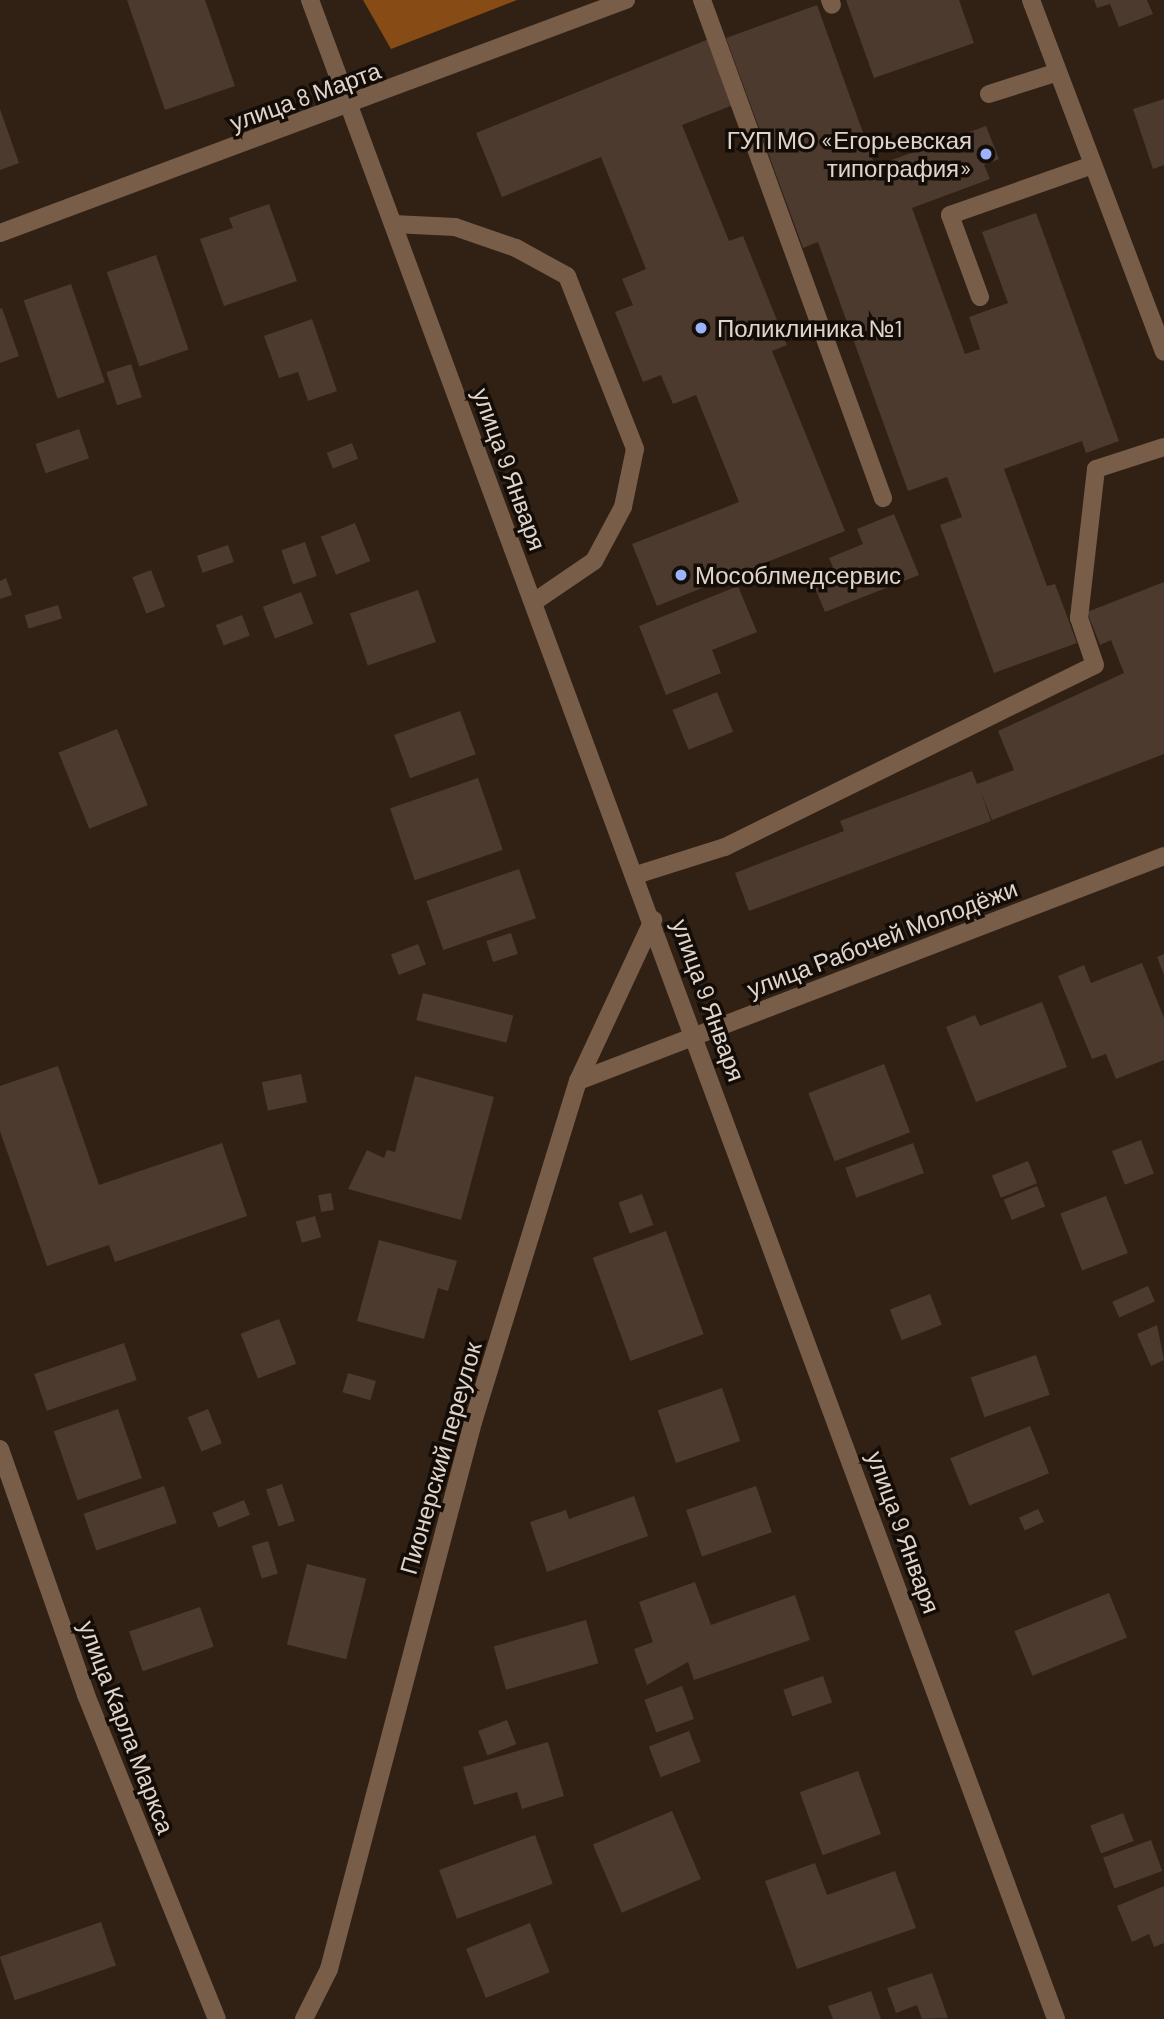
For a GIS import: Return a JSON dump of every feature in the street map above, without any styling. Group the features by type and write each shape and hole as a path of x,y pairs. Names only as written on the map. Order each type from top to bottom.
{"street":[{"name":"улица 9 Января","path":"310,0 696,1035 1056,2019"},
{"name":"улица 8 Марта","path":"0,233 349,106 626,0"},
{"path":"702,0 883,498"},
{"path":"1031,0 1164,352"},
{"path":"989,94 1058,72"},
{"path":"980,297 950,215 1093,164"},
{"path":"393,224 455,227 516,248 567,276 635,449 623,508 594,561 534,602"},
{"path":"636,875 725,847 1095,665 1079,618 1096,469 1164,447"},
{"name":"улица Рабочей Молодёжи","path":"578,1081 1164,856"},
{"name":"Пионерский переулок","path":"304,2019 329,1969 474,1422 578,1081 653,920"},
{"name":"улица Карла Маркса","path":"0,1450 6,1488 217,2019"}],"shaded area":[{"path":"363,0 517,0 391,49"}],"building":[{"path":"127,0 205,0 235,86 165,110"},
{"path":"846,0 959,0 974,43 874,78"},
{"path":"1094,0 1147,0 1153,14 1119,27 1110,4 1097,8"},
{"path":"817,5 875,166 986,126 999,159 984,165 990,179 912,208 965,354 980,349 969,317 1008,303 982,232 1036,213 1119,441 1086,453 1082,441 1004,469 1047,586 1055,584 1077,643 994,673 940,525 962,517 947,477 908,491 818,242 803,248 726,38"},
{"name":"Поликлиника №1","path":"709,39 733,105 682,125 729,241 743,236 787,345 772,351 845,531 657,606 632,544 739,502 696,395 673,404 661,375 643,382 615,312 633,305 622,279 646,269 601,157 502,197 476,133"},
{"path":"1164,99 1164,165 1153,169 1133,109"},
{"path":"0,109 19,163 0,170"},
{"path":"269,204 297,281 224,306 200,239 233,228 229,218"},
{"path":"156,255 189,350 139,366 107,272"},
{"path":"71,284 105,382 58,399 24,300"},
{"path":"2,308 19,356 0,363 0,309"},
{"path":"312,319 337,391 308,401 298,372 279,378 264,336"},
{"path":"131,364 142,397 117,405 106,372"},
{"path":"79,429 89,458 46,473 36,444"},
{"path":"352,443 358,459 333,469 327,453"},
{"path":"894,514 919,575 825,612 810,576 833,567 829,558 863,544 857,529"},
{"path":"355,523 370,561 336,575 321,537"},
{"path":"305,542 317,576 293,584 281,550"},
{"path":"228,545 234,562 203,573 197,556"},
{"path":"151,570 165,606 146,614 132,577"},
{"path":"6,578 12,595 0,599 0,581"},
{"path":"1164,582 1164,754 992,820 981,792 991,821 749,911 735,873 844,831 840,821 972,771 977,784 1014,770 998,731 1124,673 1111,640 1100,645 1087,612"},
{"path":"738,586 757,632 712,650 721,673 666,695 639,626"},
{"path":"418,590 436,642 368,665 350,613"},
{"path":"301,592 313,624 275,638 263,607"},
{"path":"58,605 62,618 29,629 25,615"},
{"path":"242,615 250,636 224,646 216,625"},
{"path":"717,692 733,732 689,750 672,710"},
{"path":"460,711 476,754 410,778 394,735"},
{"path":"117,729 148,805 89,829 59,753"},
{"path":"478,778 503,850 415,880 390,808"},
{"path":"519,869 536,918 443,950 426,901"},
{"path":"511,933 518,954 493,962 486,941"},
{"path":"418,944 426,965 399,975 391,954"},
{"path":"1164,954 1164,975 1157,957"},
{"path":"1142,963 1164,1018 1164,1060 1116,1079 1106,1054 1092,1059 1058,976 1084,965 1091,983"},
{"path":"423,993 513,1015 506,1043 416,1020"},
{"path":"1042,1002 1067,1067 976,1102 946,1027 975,1015 980,1026"},
{"path":"884,1064 910,1132 835,1161 808,1093"},
{"path":"58,1066 99,1185 222,1143 247,1216 115,1262 109,1245 47,1266 0,1131 0,1086"},
{"path":"301,1074 307,1102 268,1111 262,1082"},
{"path":"415,1076 494,1097 461,1220 348,1189 367,1150 384,1158 387,1150 395,1152"},
{"path":"1141,1140 1154,1174 1125,1185 1112,1151"},
{"path":"913,1143 924,1173 856,1198 845,1168"},
{"path":"1028,1161 1037,1183 1001,1198 992,1176"},
{"path":"1037,1186 1045,1206 1012,1220 1004,1199"},
{"path":"331,1193 334,1210 321,1212 318,1195"},
{"path":"642,1194 653,1225 630,1234 619,1203"},
{"path":"1106,1196 1128,1253 1082,1271 1060,1214"},
{"path":"315,1216 321,1237 302,1243 296,1222"},
{"path":"666,1231 704,1334 630,1361 593,1258"},
{"path":"379,1240 457,1261 448,1291 438,1288 424,1339 357,1321"},
{"path":"1148,1286 1155,1302 1119,1317 1112,1302"},
{"path":"930,1294 942,1325 902,1340 890,1309"},
{"path":"279,1319 296,1364 258,1379 241,1334"},
{"path":"1157,1325 1164,1360 1151,1366 1137,1334"},
{"path":"124,1343 137,1380 47,1411 34,1374"},
{"path":"1036,1355 1050,1395 984,1417 971,1377"},
{"path":"348,1373 376,1381 370,1400 342,1392"},
{"path":"722,1388 740,1441 676,1463 658,1410"},
{"path":"118,1409 142,1478 77,1500 54,1431"},
{"path":"208,1409 222,1443 201,1452 188,1417"},
{"path":"1030,1426 1049,1473 969,1506 950,1458"},
{"path":"282,1484 295,1521 279,1526 266,1490"},
{"path":"164,1486 177,1523 96,1551 84,1514"},
{"path":"756,1486 772,1532 702,1556 686,1510"},
{"path":"634,1496 648,1536 547,1572 530,1522 566,1510 569,1519"},
{"path":"244,1500 250,1515 218,1528 212,1513"},
{"path":"1038,1509 1044,1522 1025,1531 1019,1518"},
{"path":"268,1541 278,1574 262,1578 252,1546"},
{"path":"307,1564 366,1579 346,1659 287,1645"},
{"path":"695,1582 711,1625 795,1595 810,1640 694,1680 688,1662 647,1685 634,1649 653,1642 639,1602"},
{"path":"1109,1593 1127,1638 1032,1676 1014,1631"},
{"path":"200,1607 214,1647 143,1671 129,1631"},
{"path":"586,1620 598,1663 506,1690 494,1646"},
{"path":"823,1676 832,1702 792,1716 783,1690"},
{"path":"682,1686 694,1719 656,1733 644,1700"},
{"path":"507,1720 516,1744 487,1755 478,1731"},
{"path":"689,1731 701,1762 661,1777 649,1746"},
{"path":"548,1742 564,1796 522,1809 517,1792 474,1805 463,1767"},
{"path":"858,1771 881,1834 823,1855 800,1792"},
{"path":"672,1811 701,1879 622,1913 593,1845"},
{"path":"1123,1813 1134,1841 1101,1854 1090,1826"},
{"path":"535,1835 553,1884 457,1919 439,1870"},
{"path":"1151,1840 1162,1871 1114,1888 1103,1857"},
{"path":"815,1863 827,1895 895,1871 916,1928 797,1969 765,1881"},
{"path":"1164,1886 1164,1943 1154,1947 1149,1934 1132,1942 1117,1906"},
{"path":"101,1922 116,1965 15,2000 0,1957"},
{"path":"530,1923 550,1972 486,1998 466,1949"},
{"path":"932,1973 948,2018 922,2019 917,2005 896,2013 887,1988"},
{"path":"871,1991 881,2019 833,2019 828,2006"}],"place":[{"name":"ГУП МО «Егорьевская типография»","path":"986,154"},
{"name":"Поликлиника №1","path":"701,328"},
{"name":"Мособлмедсервис","path":"681,575"}]}
